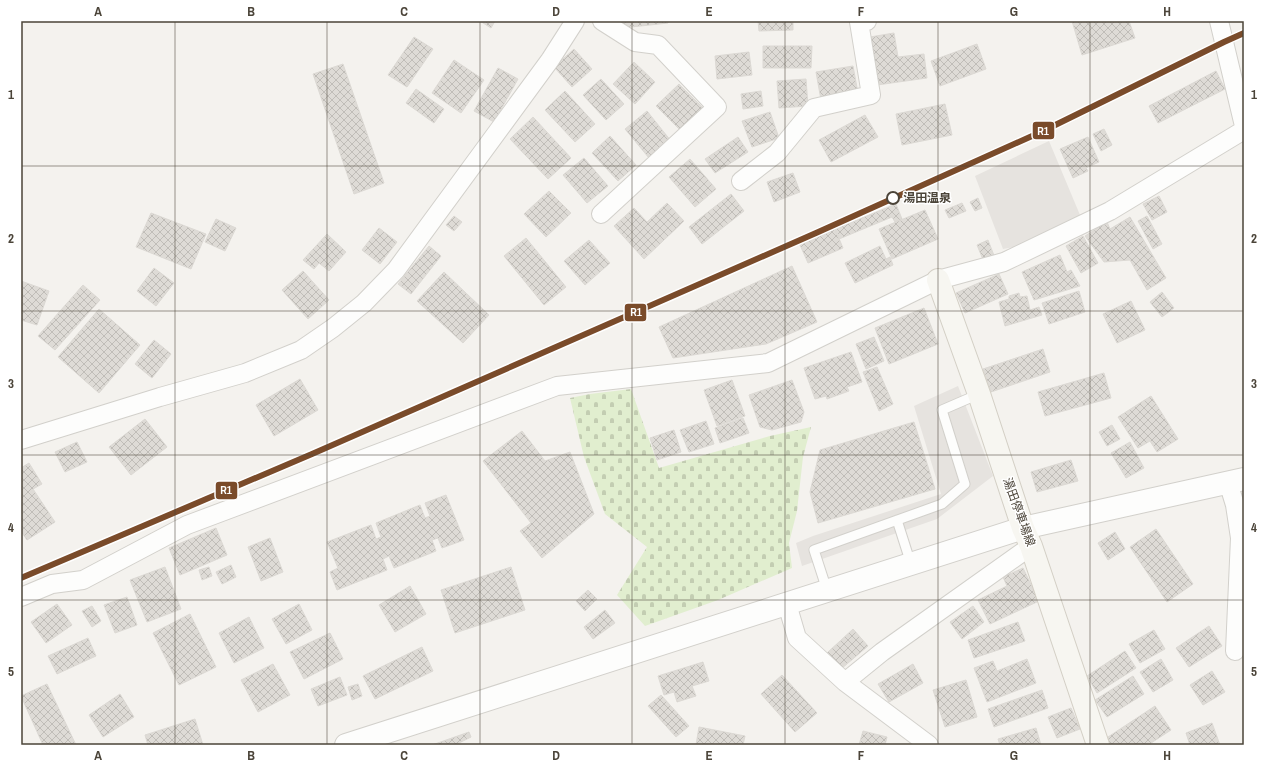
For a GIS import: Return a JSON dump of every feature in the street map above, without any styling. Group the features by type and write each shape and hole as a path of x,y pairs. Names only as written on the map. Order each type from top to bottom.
{"main road":[{"name":"湯田停車場線","path":"938,280 1098,745"}],"street":[{"path":"21,440 153,399 245,373 301,350 333,328 364,303 396,270 550,60 575,21"},
{"path":"601,214 716,107 658,45 635,42 602,21"},
{"path":"741,181 777,153 814,108 871,95 859,22 867,21"},
{"path":"1219,21 1244,126"},
{"path":"21,596 52,584 83,580 187,525 557,386 768,363 938,280 1004,262 1110,211 1244,130"},
{"path":"346,745 911,564 1027,537 1236,480 1236,505 1240,538 1235,651"},
{"path":"845,682 1027,537"},
{"path":"787,604 797,638 845,682 929,745"}],"lane":[{"path":"827,590 814,550 942,504 965,484 942,410 978,394"},
{"path":"897,520 911,564"}],"green space":[{"path":"631,389 659,468 770,436 811,427 803,457 797,511 789,543 792,568 718,600 645,626 617,595 647,547 605,514 584,457 570,398"}],"shaded area":[{"path":"1049,141 1080,215 1047,235 1024,245 1003,249 975,176"},
{"path":"958,386 993,476 937,519 802,566 796,543 941,494 914,406"}],"building":[{"path":"480,21 495,21 491,28"},
{"path":"621,21 668,21 668,23 622,28"},
{"path":"758,21 793,21 793,30 759,31"},
{"path":"1072,21 1129,21 1135,38 1082,55"},
{"path":"894,33 898,57 924,54 927,78 877,85 870,37"},
{"path":"414,37 433,49 407,87 388,75"},
{"path":"977,44 986,69 940,86 931,61"},
{"path":"763,46 812,46 811,68 763,68"},
{"path":"574,49 592,69 572,87 554,67"},
{"path":"749,52 752,75 717,79 715,56"},
{"path":"454,60 484,80 461,113 432,93"},
{"path":"634,62 655,82 635,104 613,84"},
{"path":"343,64 384,183 354,194 313,74"},
{"path":"853,66 858,93 821,100 816,72"},
{"path":"498,68 518,79 494,122 474,111"},
{"path":"1216,71 1225,89 1158,123 1149,106"},
{"path":"601,79 624,104 606,120 583,95"},
{"path":"806,79 808,106 779,108 777,81"},
{"path":"679,84 703,108 680,130 656,106"},
{"path":"416,89 444,109 434,123 406,103"},
{"path":"565,91 595,124 575,142 545,110"},
{"path":"761,91 763,106 743,109 741,94"},
{"path":"945,104 952,135 902,145 896,114"},
{"path":"647,111 671,141 649,158 625,129"},
{"path":"770,112 779,138 752,147 742,121"},
{"path":"865,115 878,137 831,162 819,140"},
{"path":"533,117 571,158 548,179 510,139"},
{"path":"1104,129 1112,145 1101,151 1093,134"},
{"path":"610,136 636,165 618,181 592,153"},
{"path":"738,137 748,152 715,173 705,159"},
{"path":"1088,137 1099,162 1086,168 1088,171 1073,178 1060,149"},
{"path":"584,158 608,186 587,203 563,175"},
{"path":"690,159 716,189 695,207 669,177"},
{"path":"793,173 800,192 774,202 767,182"},
{"path":"549,191 571,213 546,237 524,214"},
{"path":"731,194 744,211 702,244 689,227"},
{"path":"1159,196 1167,212 1152,220 1143,204"},
{"path":"978,198 982,208 975,211 970,202"},
{"path":"667,203 684,221 644,259 614,226 634,208 647,222"},
{"path":"962,203 966,211 949,218 945,210"},
{"path":"896,204 902,219 895,222 892,217 839,239 835,229"},
{"path":"925,210 938,239 892,259 879,229"},
{"path":"151,213 206,234 191,269 136,247"},
{"path":"454,216 462,222 454,231 446,225"},
{"path":"1147,216 1162,244 1153,249 1138,221"},
{"path":"1130,217 1166,278 1147,290 1130,260 1104,262 1085,236 1107,222 1110,229"},
{"path":"216,219 236,228 225,251 205,242"},
{"path":"379,228 397,242 380,264 362,250"},
{"path":"835,229 843,248 808,263 800,245"},
{"path":"327,234 346,252 329,271 319,263 314,269 303,260"},
{"path":"1083,236 1098,263 1081,273 1066,246"},
{"path":"526,238 566,287 544,305 504,256"},
{"path":"589,240 610,263 585,285 564,261"},
{"path":"988,240 995,258 984,262 977,245"},
{"path":"429,246 441,256 411,294 398,284"},
{"path":"880,246 886,259 890,257 893,265 855,283 845,263"},
{"path":"1060,255 1067,272 1071,270 1080,286 1034,300 1022,272"},
{"path":"792,266 817,322 766,344 673,358 659,327"},
{"path":"154,268 174,283 156,306 137,291"},
{"path":"303,271 329,300 308,319 282,290"},
{"path":"444,272 489,315 463,343 417,301"},
{"path":"999,274 1008,294 965,313 956,293"},
{"path":"21,281 49,291 37,325 21,320"},
{"path":"83,285 100,300 55,350 38,336"},
{"path":"1079,291 1085,312 1049,324 1042,303"},
{"path":"1162,292 1174,308 1162,317 1150,302"},
{"path":"1019,293 1020,297 1027,296 1030,310 1039,307 1042,315 1005,326 999,302 1009,299 1009,296"},
{"path":"1131,301 1145,330 1117,343 1103,314"},
{"path":"924,308 938,344 889,364 875,328"},
{"path":"99,309 140,345 99,393 58,357"},
{"path":"874,337 884,361 866,369 856,344"},
{"path":"154,340 171,354 152,378 135,364"},
{"path":"1043,349 1050,372 991,392 983,369"},
{"path":"851,352 862,382 847,387 849,391 827,399 826,396 815,399 804,368"},
{"path":"877,367 893,404 879,411 863,372"},
{"path":"1104,373 1111,398 1045,416 1038,392"},
{"path":"300,379 318,410 274,436 256,405"},
{"path":"732,380 745,416 717,426 704,390"},
{"path":"792,380 804,412 801,422 772,430 760,427 749,395"},
{"path":"1151,396 1178,439 1157,452 1150,441 1138,448 1118,417"},
{"path":"743,418 749,433 720,443 715,428"},
{"path":"145,419 167,447 131,475 109,447"},
{"path":"706,421 714,444 689,452 680,430"},
{"path":"914,422 935,489 818,523 810,492 820,450"},
{"path":"1112,425 1120,439 1107,446 1099,432"},
{"path":"674,430 681,452 657,460 650,438"},
{"path":"522,431 545,461 570,452 594,514 542,558 520,531 531,523 483,461"},
{"path":"77,442 87,462 65,472 55,452"},
{"path":"1130,442 1144,468 1126,478 1111,453"},
{"path":"1071,460 1078,481 1037,492 1031,472"},
{"path":"29,463 42,484 33,489 55,522 27,540 21,531 21,468"},
{"path":"446,495 464,540 442,548 438,538 432,540 436,551 394,568 389,556 383,559 387,570 337,590 330,572 338,568 327,542 371,525 376,539 381,537 376,523 420,505 425,518 430,516 425,503"},
{"path":"216,528 227,555 180,575 169,548"},
{"path":"1156,529 1193,584 1167,602 1130,547"},
{"path":"1115,532 1125,549 1108,560 1098,543"},
{"path":"270,538 283,572 261,581 248,547"},
{"path":"231,565 236,577 222,584 216,572"},
{"path":"165,567 181,609 147,622 130,580"},
{"path":"209,567 212,576 202,580 199,570"},
{"path":"511,567 525,610 455,633 441,590"},
{"path":"1023,568 1039,601 990,624 978,600 1007,586 1003,577"},
{"path":"410,586 426,614 395,632 379,605"},
{"path":"588,590 597,599 585,611 576,601"},
{"path":"127,597 137,625 115,633 104,605"},
{"path":"57,604 72,625 46,643 31,622"},
{"path":"299,604 312,630 286,644 272,619"},
{"path":"92,606 101,621 92,627 82,611"},
{"path":"973,606 984,622 962,639 950,622"},
{"path":"605,610 615,623 593,639 584,627"},
{"path":"190,614 216,667 179,685 153,633"},
{"path":"249,617 264,648 234,663 219,633"},
{"path":"1018,622 1025,641 974,658 968,640"},
{"path":"1209,626 1222,646 1189,667 1176,648"},
{"path":"853,629 868,646 841,669 827,653"},
{"path":"1154,630 1165,649 1140,663 1129,644"},
{"path":"330,633 343,659 304,679 290,652"},
{"path":"88,638 96,656 57,674 48,656"},
{"path":"422,647 433,671 375,699 363,676"},
{"path":"1125,651 1136,668 1097,693 1087,676"},
{"path":"1027,659 1036,683 987,702 974,668 993,661 997,671"},
{"path":"1161,659 1173,680 1153,692 1140,672"},
{"path":"703,662 709,681 692,686 696,696 677,702 674,692 664,695 658,676"},
{"path":"273,664 290,695 258,712 241,680"},
{"path":"913,664 923,683 889,702 878,684"},
{"path":"1212,671 1225,692 1203,705 1190,685"},
{"path":"782,675 817,713 795,732 761,694"},
{"path":"1133,676 1144,694 1107,717 1095,700"},
{"path":"340,677 347,695 318,706 311,689"},
{"path":"966,680 977,717 945,727 933,690"},
{"path":"47,684 76,745 43,745 21,696"},
{"path":"358,684 362,696 352,700 348,687"},
{"path":"1042,690 1048,708 994,727 988,709"},
{"path":"120,694 134,717 103,737 89,715"},
{"path":"661,695 689,726 676,737 648,706"},
{"path":"1155,706 1171,730 1148,745 1109,745 1105,739"},
{"path":"1071,708 1080,729 1057,738 1048,717"},
{"path":"195,719 203,745 148,745 145,735"},
{"path":"1212,723 1220,745 1190,745 1186,733"},
{"path":"699,727 745,736 743,745 696,745"},
{"path":"1036,728 1041,745 1000,745 998,739"},
{"path":"863,731 887,737 885,745 859,745"},
{"path":"469,732 471,737 455,745 432,745"}],"transit line":[{"name":"R1","path":"21,578 312,454 816,233 1041,132 1244,33"}],"place":[{"name":"湯田温泉","path":"893,198"}]}
